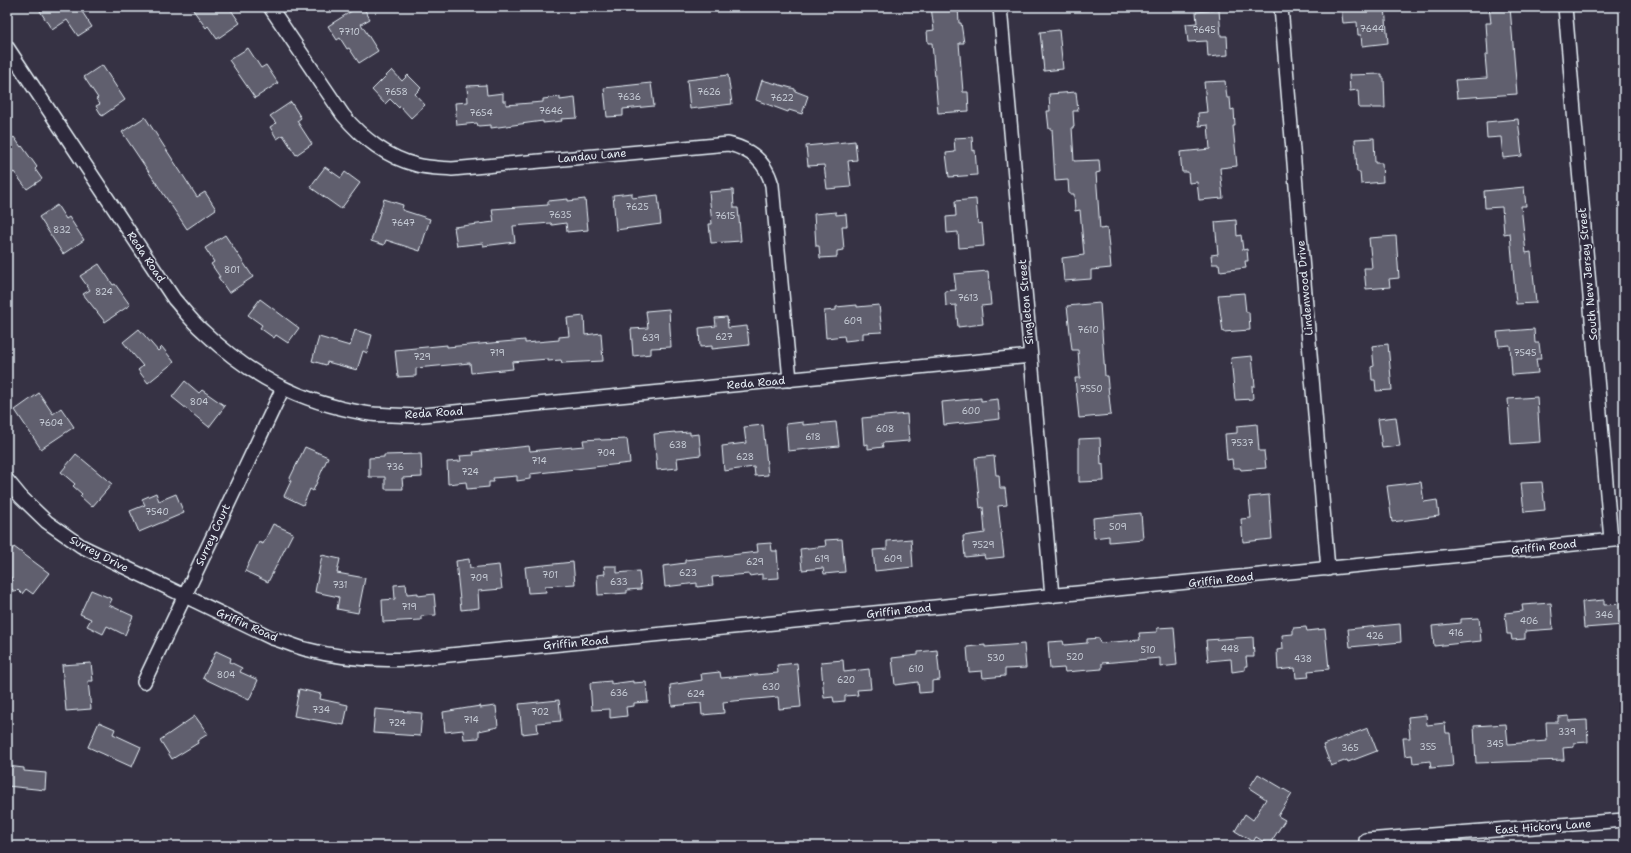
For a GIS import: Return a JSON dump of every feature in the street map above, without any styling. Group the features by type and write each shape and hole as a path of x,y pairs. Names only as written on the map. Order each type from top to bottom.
{"street":[{"name":"Landau Lane","path":"270,7 343,115 357,131 385,152 417,165 452,169 728,144 742,148 760,160 768,172 772,185 790,380"},
{"name":"Singleton Street","path":"1000,7 1052,596"},
{"name":"Lindenwood Drive","path":"1281,7 1328,569"},
{"name":"South New Jersey Street","path":"1565,7 1617,539"},
{"name":"Reda Road","path":"7,47 174,300 203,331 246,368 283,388 316,402 350,411 371,414 413,416 1031,356"},
{"name":"Surrey Court","path":"144,682 283,388"},
{"name":"Surrey Drive","path":"7,480 36,512 81,546 185,596"},
{"name":"Griffin Road","path":"185,596 266,635 299,647 339,656 381,660 409,659 1328,569 1617,539"},
{"name":"East Hickory Lane","path":"1366,843 1624,820"}],"building":[{"path":"47,7 86,7 81,10 92,27 78,36 67,20 52,30 40,11"},
{"path":"191,7 229,7 240,23 217,39 208,26 206,28"},
{"path":"358,7 363,7 370,19 361,24 378,51 359,63 340,38 337,40 328,26"},
{"path":"931,7 958,7 959,23 961,23 964,43 959,43 963,92 968,92 969,111 938,113 932,43 928,43 927,31 934,30"},
{"path":"1341,7 1385,7 1388,43 1362,46 1361,35 1358,35 1357,22 1343,23"},
{"path":"1489,7 1510,7 1517,94 1457,98 1455,80 1487,78 1485,55 1488,55 1486,23 1491,23"},
{"path":"1219,10 1221,36 1227,36 1228,55 1208,57 1207,41 1188,42 1186,24 1197,23 1196,12"},
{"path":"1059,30 1063,69 1044,71 1040,32"},
{"path":"248,48 261,68 266,65 278,83 255,98 229,60"},
{"path":"102,65 125,100 102,116 96,106 100,104 96,99 98,98 84,77"},
{"path":"392,70 402,81 408,75 421,88 415,94 425,105 411,118 400,106 399,108 390,99 385,104 372,90"},
{"path":"1382,74 1382,78 1384,78 1385,108 1359,108 1358,90 1350,91 1349,75"},
{"path":"728,75 732,104 690,109 687,80"},
{"path":"762,80 795,89 795,91 808,96 802,114 789,110 788,112 756,100"},
{"path":"1225,81 1227,98 1230,98 1231,110 1234,109 1235,126 1233,126 1237,166 1220,168 1223,198 1199,200 1197,182 1189,183 1188,172 1182,172 1180,152 1210,149 1208,125 1199,126 1198,113 1207,112 1204,82"},
{"path":"651,83 654,106 623,109 623,116 607,117 604,88"},
{"path":"486,85 487,95 503,93 503,101 506,101 506,105 543,102 543,99 560,97 560,100 575,98 577,118 561,119 562,121 543,123 543,121 491,128 491,125 478,126 477,123 457,125 455,103 468,102 467,86"},
{"path":"1076,92 1078,111 1073,111 1074,127 1072,127 1074,161 1099,160 1100,172 1096,173 1100,229 1107,228 1111,268 1091,270 1091,279 1064,281 1062,258 1084,255 1080,210 1075,211 1074,194 1069,194 1068,180 1055,181 1052,129 1049,129 1047,111 1050,111 1049,94"},
{"path":"291,102 301,118 297,121 312,144 296,155 283,135 277,139 270,127 276,123 270,116"},
{"path":"145,117 197,197 205,192 216,209 187,229 122,132"},
{"path":"1518,119 1522,156 1503,158 1501,137 1487,138 1486,122"},
{"path":"14,137 37,167 35,169 42,179 27,189 14,172 7,177 7,142"},
{"path":"972,137 973,151 975,150 977,175 949,177 946,153 955,152 954,138"},
{"path":"1374,138 1375,163 1382,163 1383,182 1361,184 1360,172 1357,172 1355,139"},
{"path":"855,141 857,160 848,161 851,187 827,189 824,165 808,166 806,146"},
{"path":"325,167 341,178 345,172 360,183 341,209 310,187"},
{"path":"1524,187 1526,206 1521,206 1526,253 1531,252 1536,303 1516,304 1510,233 1504,234 1502,207 1485,208 1484,191"},
{"path":"733,190 734,208 738,208 741,241 711,243 709,224 712,224 709,192"},
{"path":"632,193 632,198 658,195 661,224 616,230 613,195"},
{"path":"384,199 403,205 402,210 430,219 420,251 386,240 384,245 371,241"},
{"path":"568,199 568,201 585,199 588,230 567,232 566,223 552,225 551,223 513,226 515,242 483,246 483,243 457,246 454,227 494,222 492,209 548,205 548,201"},
{"path":"976,199 978,224 982,223 984,246 959,248 958,232 947,233 946,217 956,216 955,201"},
{"path":"57,205 66,219 69,217 84,240 63,254 39,217"},
{"path":"836,212 836,215 846,214 847,226 842,226 844,250 837,251 837,257 820,258 819,246 816,246 814,214"},
{"path":"1236,220 1237,236 1241,235 1243,250 1247,249 1248,261 1245,261 1246,268 1220,271 1219,264 1212,264 1211,255 1218,254 1215,222"},
{"path":"225,235 253,277 229,293 211,264 214,262 205,248"},
{"path":"1396,236 1399,278 1389,279 1390,287 1366,289 1364,268 1372,268 1369,238"},
{"path":"99,264 113,285 115,284 130,305 105,322 83,294 90,290 80,276"},
{"path":"988,271 991,305 981,306 983,324 958,327 956,305 946,306 945,291 956,290 954,274"},
{"path":"1244,293 1246,312 1249,312 1250,330 1223,332 1218,295"},
{"path":"260,299 299,328 288,343 276,335 274,338 260,328 262,325 248,315"},
{"path":"1100,303 1105,376 1107,376 1111,415 1079,418 1075,378 1080,378 1078,350 1072,350 1067,306"},
{"path":"857,305 857,307 879,305 882,332 863,333 863,339 845,341 844,336 826,338 824,311 836,310 836,307"},
{"path":"669,309 671,347 651,348 651,354 633,356 631,329 648,328 646,311"},
{"path":"584,316 585,335 601,333 603,361 562,363 561,360 548,361 548,359 512,362 513,369 471,373 470,363 416,368 416,376 398,377 395,350 525,340 525,343 559,340 559,337 569,336 567,318"},
{"path":"727,317 728,328 747,326 749,345 712,349 712,346 700,347 699,328 716,326 715,318"},
{"path":"139,329 158,351 162,347 174,362 148,383 138,370 143,366 123,342"},
{"path":"1534,329 1535,343 1539,343 1541,359 1536,359 1538,373 1512,375 1510,345 1499,346 1497,332"},
{"path":"355,330 372,335 367,353 363,351 357,370 327,362 326,365 312,361 319,337 350,346"},
{"path":"1388,344 1392,390 1376,391 1375,380 1372,380 1371,367 1374,366 1372,346"},
{"path":"1252,356 1255,386 1252,386 1253,399 1235,400 1231,358"},
{"path":"185,381 199,393 202,390 225,406 209,427 172,397"},
{"path":"39,393 53,414 61,408 74,427 41,449 15,410"},
{"path":"1537,397 1540,442 1511,444 1508,399"},
{"path":"981,398 981,401 998,399 1000,419 944,425 942,402"},
{"path":"907,414 909,441 882,443 883,447 868,449 868,444 864,445 862,418"},
{"path":"1396,417 1400,446 1382,448 1378,419"},
{"path":"803,422 803,425 836,422 839,446 788,451 786,424"},
{"path":"1257,424 1259,451 1264,451 1266,468 1241,470 1240,468 1233,468 1232,459 1227,460 1225,434 1237,433 1237,426"},
{"path":"763,425 768,475 755,476 754,467 724,471 722,446 746,443 744,427"},
{"path":"690,432 690,435 699,434 701,455 677,458 678,468 657,470 654,434"},
{"path":"1100,438 1101,465 1103,464 1104,481 1079,482 1079,439"},
{"path":"627,439 630,463 530,474 530,479 517,481 517,476 493,478 494,482 489,482 489,487 467,489 466,482 448,484 447,462 461,461 460,456 474,455 473,452 529,446 530,451 584,446 583,440"},
{"path":"305,447 328,457 313,491 310,489 303,505 284,496 291,481 289,480"},
{"path":"76,454 112,484 92,507 80,496 82,494 73,486 75,484 61,472"},
{"path":"421,454 422,477 402,478 403,489 385,489 385,477 369,477 369,458 384,457 384,455"},
{"path":"994,456 996,475 999,475 1000,488 1005,488 1007,505 998,506 1004,557 985,559 984,555 965,557 963,536 985,533 983,507 980,508 975,458"},
{"path":"1421,482 1424,502 1437,500 1439,516 1392,522 1387,486"},
{"path":"1542,482 1545,510 1524,512 1521,483"},
{"path":"156,493 159,501 176,494 184,513 139,532 130,511 145,505 142,499"},
{"path":"1269,495 1272,539 1243,542 1241,519 1251,518 1249,497"},
{"path":"1141,513 1143,539 1109,542 1109,536 1094,538 1093,518"},
{"path":"273,524 293,533 268,582 245,571 259,542 263,544"},
{"path":"842,539 845,572 824,574 823,568 802,570 800,549 826,546 825,540"},
{"path":"911,539 913,567 875,571 873,550 887,549 887,541"},
{"path":"771,543 772,551 777,551 779,578 762,579 762,574 749,576 749,574 712,577 713,585 697,587 697,583 665,587 663,566 685,563 685,560 758,552 757,544"},
{"path":"14,547 49,573 33,594 26,589 22,594 18,590 16,592 7,586 12,578 7,574 7,556"},
{"path":"322,555 340,559 337,573 365,578 358,613 337,609 339,597 315,592"},
{"path":"469,559 470,568 499,565 502,589 478,591 479,608 461,610 456,561"},
{"path":"573,562 575,584 545,586 546,592 528,593 525,567"},
{"path":"604,566 617,566 617,573 639,571 641,589 627,590 627,593 598,595 597,575 605,574"},
{"path":"406,584 407,594 418,593 418,596 434,594 436,615 421,616 421,620 383,622 382,600 395,599 394,585"},
{"path":"91,590 112,599 109,605 133,616 125,635 107,626 103,634 87,626 91,619 80,614"},
{"path":"1604,600 1604,605 1624,604 1624,625 1584,628 1582,602"},
{"path":"1551,603 1553,629 1525,631 1525,639 1512,640 1511,634 1507,634 1505,613 1523,611 1522,605"},
{"path":"1479,618 1481,641 1434,646 1432,626 1461,623 1461,619"},
{"path":"1400,624 1401,642 1350,647 1348,629"},
{"path":"1174,627 1177,665 1160,667 1160,658 1102,663 1102,669 1065,672 1064,668 1050,669 1048,642 1063,641 1064,645 1087,643 1087,639 1099,638 1100,643 1140,640 1139,633 1157,632 1157,628"},
{"path":"1306,627 1307,631 1325,629 1329,669 1308,671 1309,677 1296,678 1295,668 1278,670 1277,650 1283,649 1282,635 1293,634 1293,628"},
{"path":"1253,637 1254,657 1246,657 1247,666 1245,666 1245,670 1232,672 1231,659 1208,661 1206,640"},
{"path":"1024,644 1026,668 1005,669 1005,676 983,678 982,671 969,672 967,647"},
{"path":"937,650 940,680 932,681 932,692 919,693 918,682 895,685 892,658 918,655 918,652"},
{"path":"216,651 231,658 230,662 242,668 240,672 258,680 249,700 203,678"},
{"path":"843,660 844,672 869,669 871,689 857,690 858,695 845,696 845,701 834,702 833,697 824,698 821,662"},
{"path":"91,663 93,681 88,681 91,709 66,711 62,665"},
{"path":"797,663 801,707 779,709 778,697 723,702 724,713 702,715 701,703 672,706 670,685 702,680 701,674 720,672 721,678 778,673 777,665"},
{"path":"611,681 611,684 633,681 633,683 646,682 648,702 634,703 634,706 626,707 627,716 610,718 610,709 592,710 590,683"},
{"path":"299,689 321,694 320,699 348,705 344,725 294,716"},
{"path":"559,700 561,721 537,723 538,732 522,734 519,704"},
{"path":"480,706 480,708 496,706 498,727 479,731 479,738 464,739 463,730 445,732 443,712"},
{"path":"375,709 422,713 420,736 373,733"},
{"path":"1426,715 1427,725 1445,723 1446,733 1450,733 1453,766 1431,768 1430,761 1413,763 1412,755 1405,756 1403,738 1410,738 1408,717"},
{"path":"195,716 208,734 197,741 198,743 172,759 160,740"},
{"path":"1569,716 1569,721 1587,720 1588,742 1574,743 1574,747 1563,748 1564,760 1476,763 1474,726 1506,724 1508,744 1547,741 1546,722 1558,722 1558,717"},
{"path":"99,722 115,729 113,734 141,747 132,767 88,747"},
{"path":"1368,728 1377,751 1348,762 1347,760 1331,766 1323,745"},
{"path":"7,766 24,768 24,771 46,773 45,790 7,786"},
{"path":"1258,774 1292,794 1278,816 1285,820 1269,845 1256,837 1253,842 1235,831 1245,814 1253,820 1266,799 1249,788"}]}
